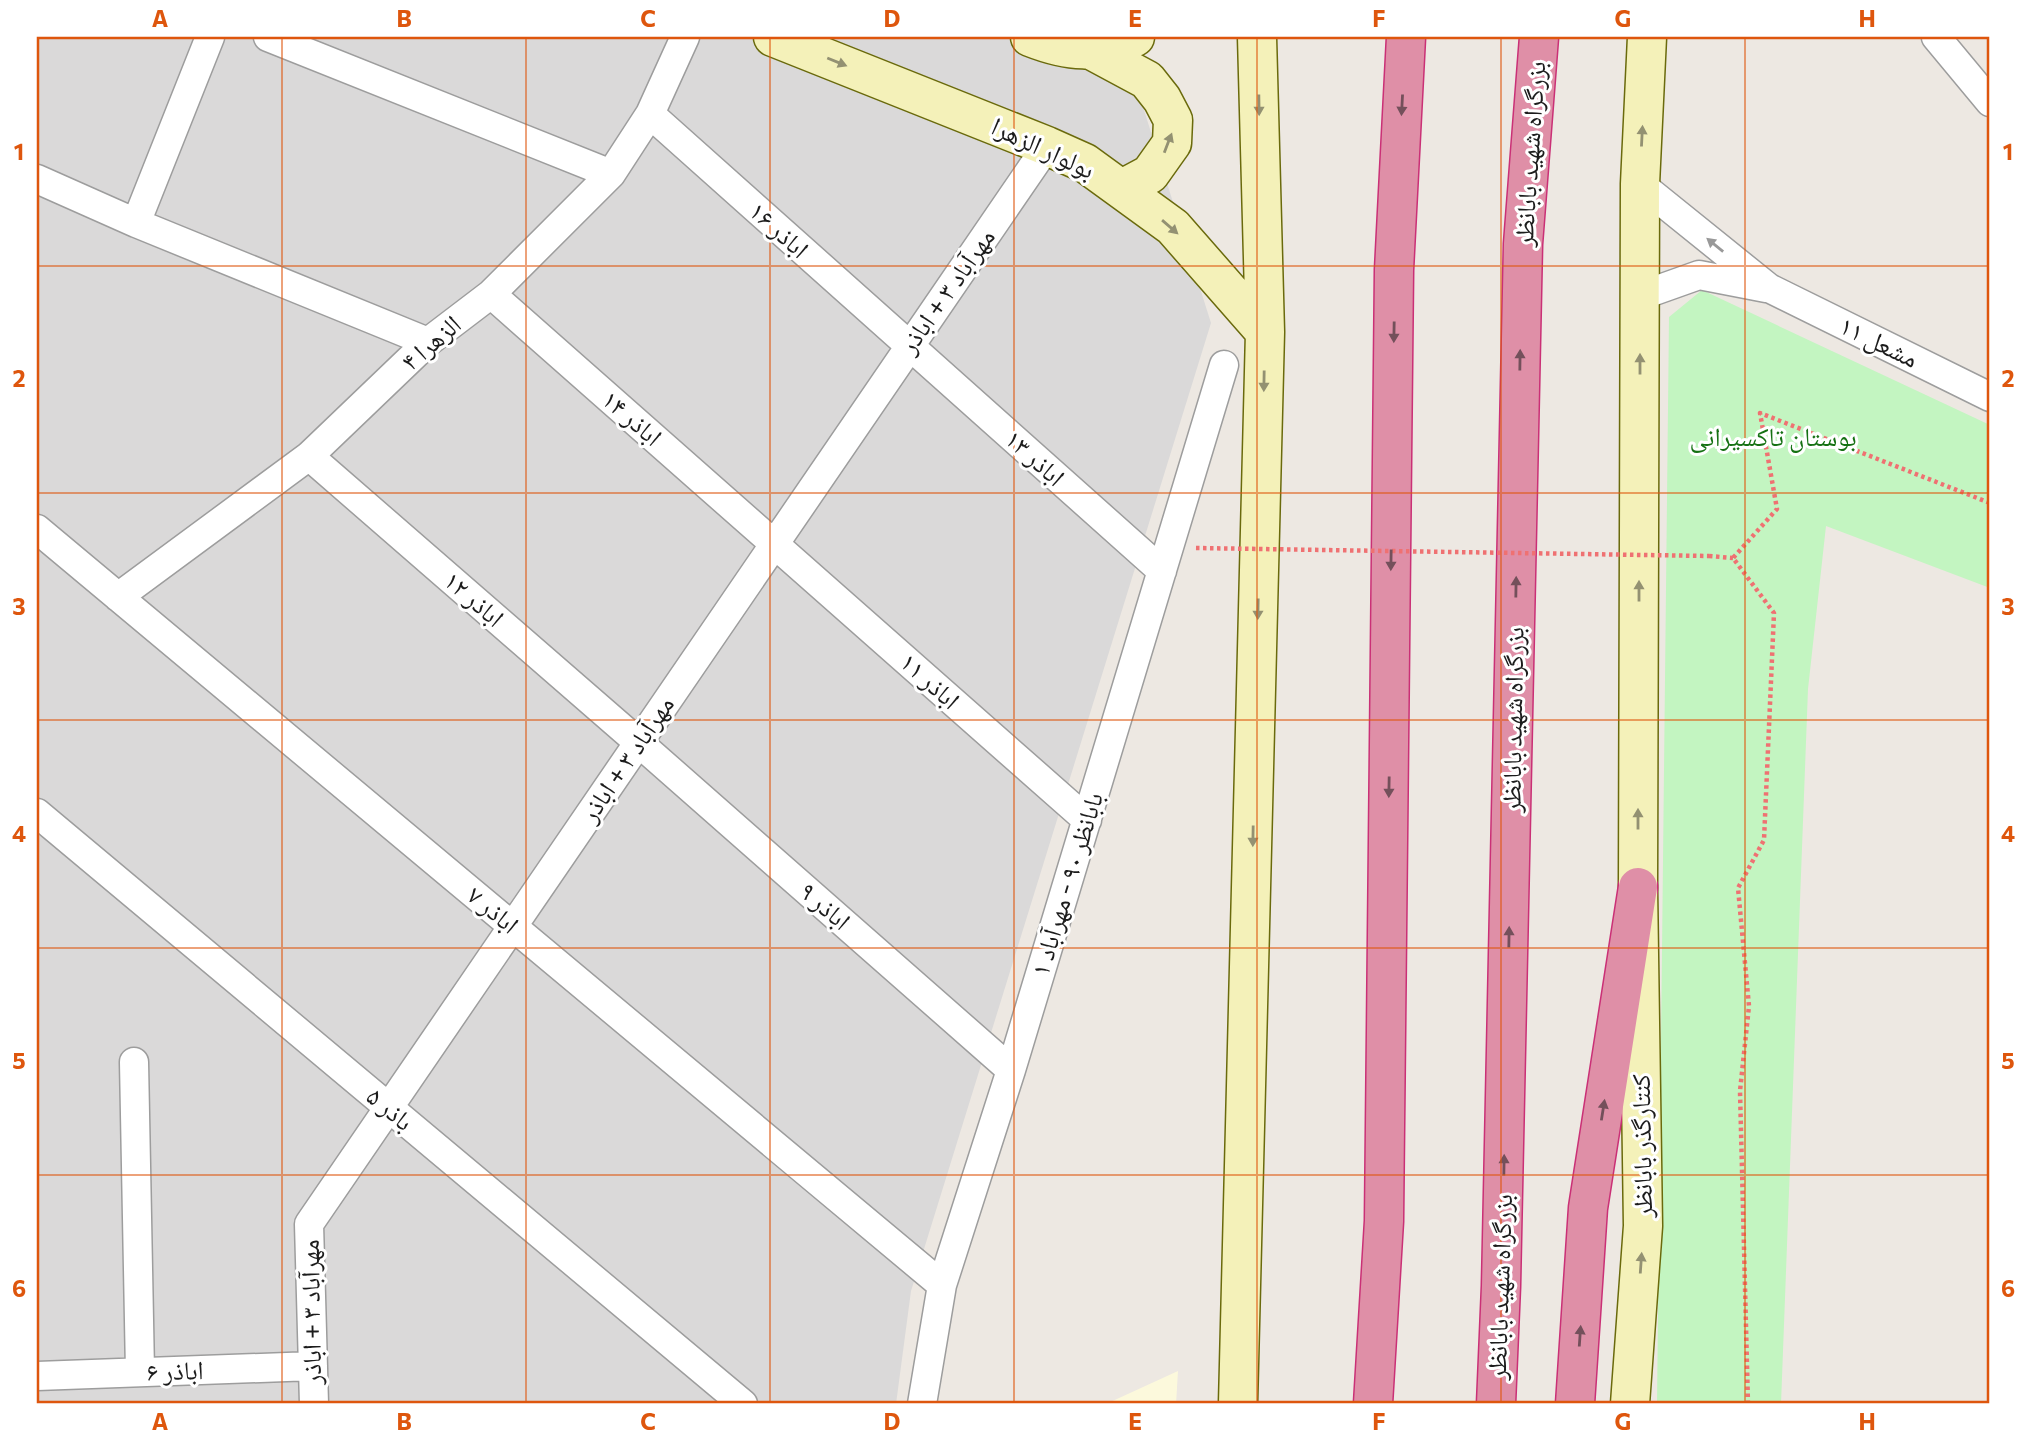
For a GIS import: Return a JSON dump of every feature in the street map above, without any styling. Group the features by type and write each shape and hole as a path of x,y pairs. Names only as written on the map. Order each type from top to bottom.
{"highway":[{"path":"1373,1404 1384,1222 1394,270 1405,37"},
{"name":"بزرگراه شهید بابانظر","path":"1496,1404 1502,1272 1523,244 1539,37"},
{"path":"1575,1404 1588,1208 1638,887"}],"main road":[{"name":"بولوار الزهرا","path":"773,37 1085,163 1173,228 1265,332"},
{"path":"1030,37 1055,47 1093,51 1147,80 1162,99 1173,120 1171,143 1150,174 1122,189"},
{"path":"1093,51 1135,37"},
{"path":"1238,1404 1265,332 1257,37"},
{"name":"کنتارگذر بابانظر","path":"1630,1404 1643,1226 1638,887 1640,184 1647,37"}],"street":[{"path":"136,223 210,37"},
{"path":"268,37 611,174"},
{"name":"الزهرا ۴","path":"118,597 309,456 428,342 491,294 611,174 650,114 685,37"},
{"path":"1936,37 1990,102"},
{"name":"اباذر ۱۶","path":"650,114 909,345"},
{"name":"مهرآباد ۳ + اباذر","path":"314,1404 309,1224 1047,146"},
{"path":"37,179 136,223 428,342"},
{"path":"1640,184 1769,288"},
{"path":"1640,296 1699,275 1769,288"},
{"name":"مشعل ۱۱","path":"1769,288 1990,397"},
{"name":"اباذر ۱۴","path":"491,294 774,543"},
{"name":"اباذر ۱۳","path":"909,345 1162,571"},
{"name":"بابانظر ۹۰ - مهرآباد ۱","path":"922,1404 942,1285 1011,1070 1224,365"},
{"name":"اباذر ۱۲","path":"309,456 638,742"},
{"name":"اباذر ۷","path":"39,537 118,597 942,1285"},
{"name":"اباذر ۱۱","path":"774,543 1087,820"},
{"name":"اباذر ۹","path":"638,742 1011,1070"},
{"name":"باذر ۵","path":"37,813 743,1404"},
{"path":"134,1062 140,1372"},
{"name":"اباذر ۶","path":"37,1376 313,1366"}],"path":[{"path":"1733,558 1777,509 1760,413 1990,503"},
{"path":"1196,548 1733,558 1774,613 1764,840 1738,888 1749,1006 1740,1091 1748,1404"}],"shaded area":[{"path":"37,37 1121,37 1211,323 911,1291 896,1404 37,1404"},
{"path":"1178,1371 1176,1404 1106,1404"}],"green space":[{"name":"بوستان تاکسیرانی","path":"1702,290 1990,425 1990,588 1826,526 1808,689 1781,1404 1657,1404 1669,317"}]}
